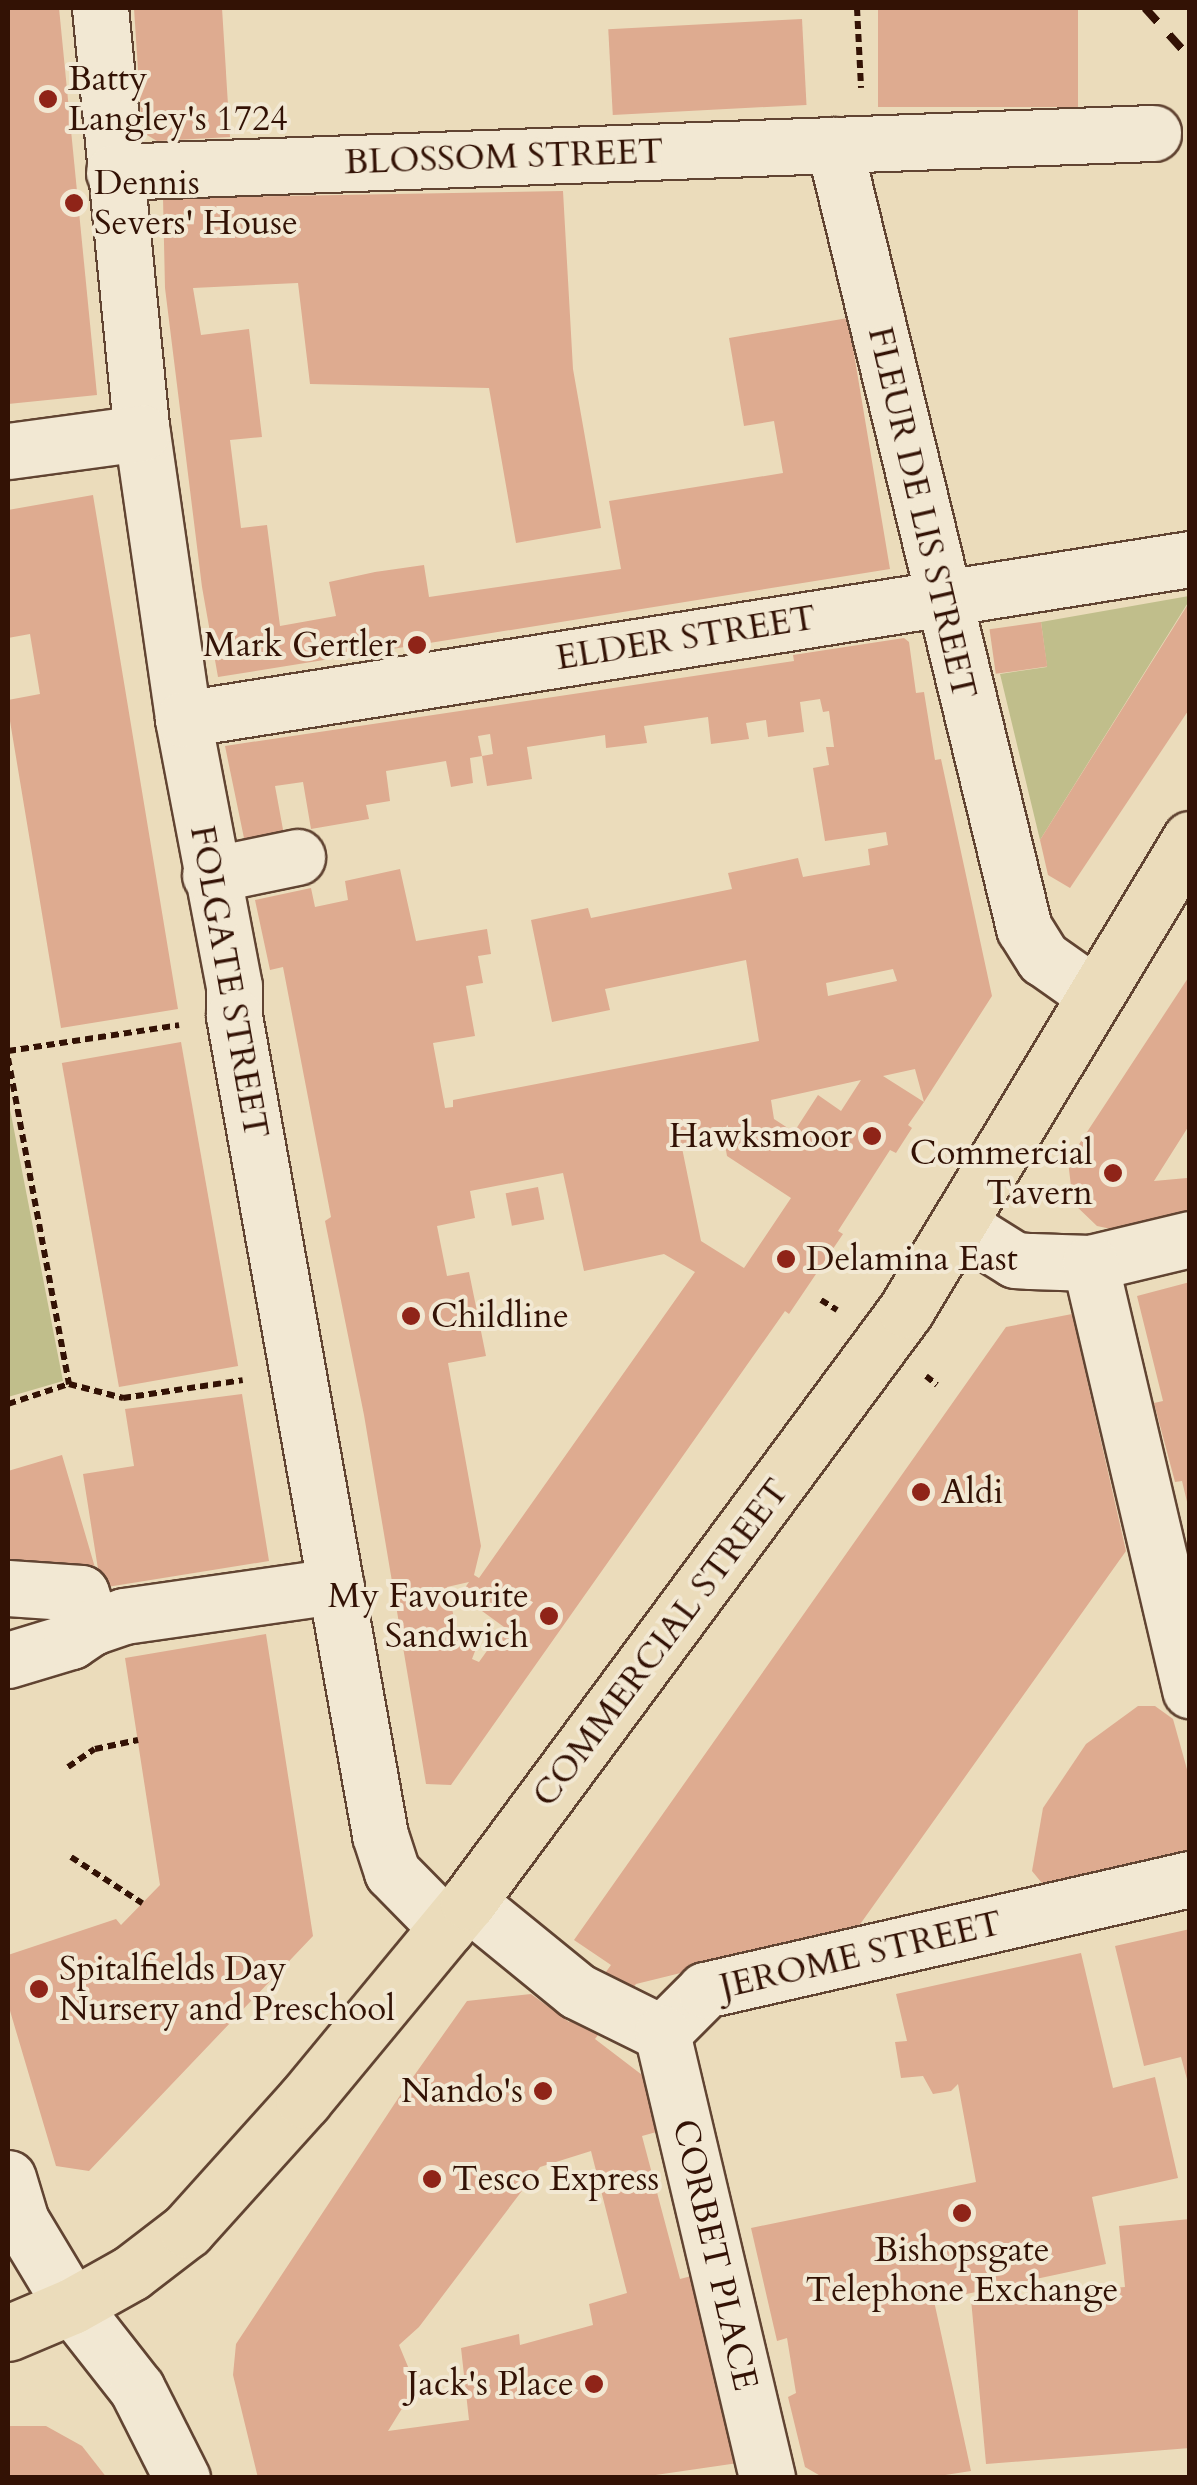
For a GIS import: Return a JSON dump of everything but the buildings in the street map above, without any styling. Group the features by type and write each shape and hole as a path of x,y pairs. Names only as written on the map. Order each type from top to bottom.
{"highway":[{"name":"COMMERCIAL STREET","path":"8,2333 72,2306 131,2273 187,2230 304,2100 458,1915 797,1464 906,1310 1190,839"}],"street":[{"name":"FOLGATE STREET","path":"100,8 142,433 183,719 234,986 234,1016 380,1835 392,1872 458,1915"},
{"name":"BLOSSOM STREET","path":"114,172 1153,133"},
{"name":"FLEUR DE LIS STREET","path":"834,145 940,597 1024,928 1043,958 1094,994"},
{"path":"12,450 142,433"},
{"name":"ELDER STREET","path":"183,719 1190,559"},
{"path":"210,875 297,857"},
{"path":"959,1225 1016,1260 1090,1264 1190,1239"},
{"path":"1090,1264 1190,1690"},
{"path":"8,1660 72,1640 108,1621 336,1586"},
{"path":"8,1588 81,1593 108,1621"},
{"name":"JEROME STREET","path":"662,2034 704,1990 1190,1879"},
{"path":"458,1915 577,1991 662,2034"},
{"name":"CORBET PLACE","path":"662,2034 768,2478"},
{"path":"8,2178 21,2221 72,2306 136,2389 182,2478"}],"path":[{"path":"834,145 862,109 856,8"},
{"path":"69,1384 8,1054 234,1016"},
{"path":"8,1404 69,1384 123,1398 209,1386"},
{"path":"68,1767 94,1749 138,1740"},
{"path":"71,1857 142,1904"}],"shaded area":[{"path":"1189,596 1040,840 1000,674 1047,667 1041,622"},
{"path":"8,1099 63,1381 8,1397"}],"railway":[{"path":"1145,8 1190,58"}],"place":[{"name":"Batty Langley's 1724","path":"48,99"},
{"name":"Dennis Severs' House","path":"74,203"},
{"name":"Mark Gertler","path":"417,645"},
{"name":"Hawksmoor","path":"872,1136"},
{"name":"Commercial Tavern","path":"1113,1173"},
{"name":"Delamina East","path":"786,1259"},
{"name":"Childline","path":"411,1316"},
{"name":"Aldi","path":"921,1492"},
{"name":"My Favourite Sandwich","path":"549,1616"},
{"name":"Spitalfields Day Nursery and Preschool","path":"39,1989"},
{"name":"Nando's","path":"543,2091"},
{"name":"Tesco Express","path":"432,2179"},
{"name":"Bishopsgate Telephone Exchange","path":"962,2213"},
{"name":"Jack's Place","path":"594,2384"}]}
